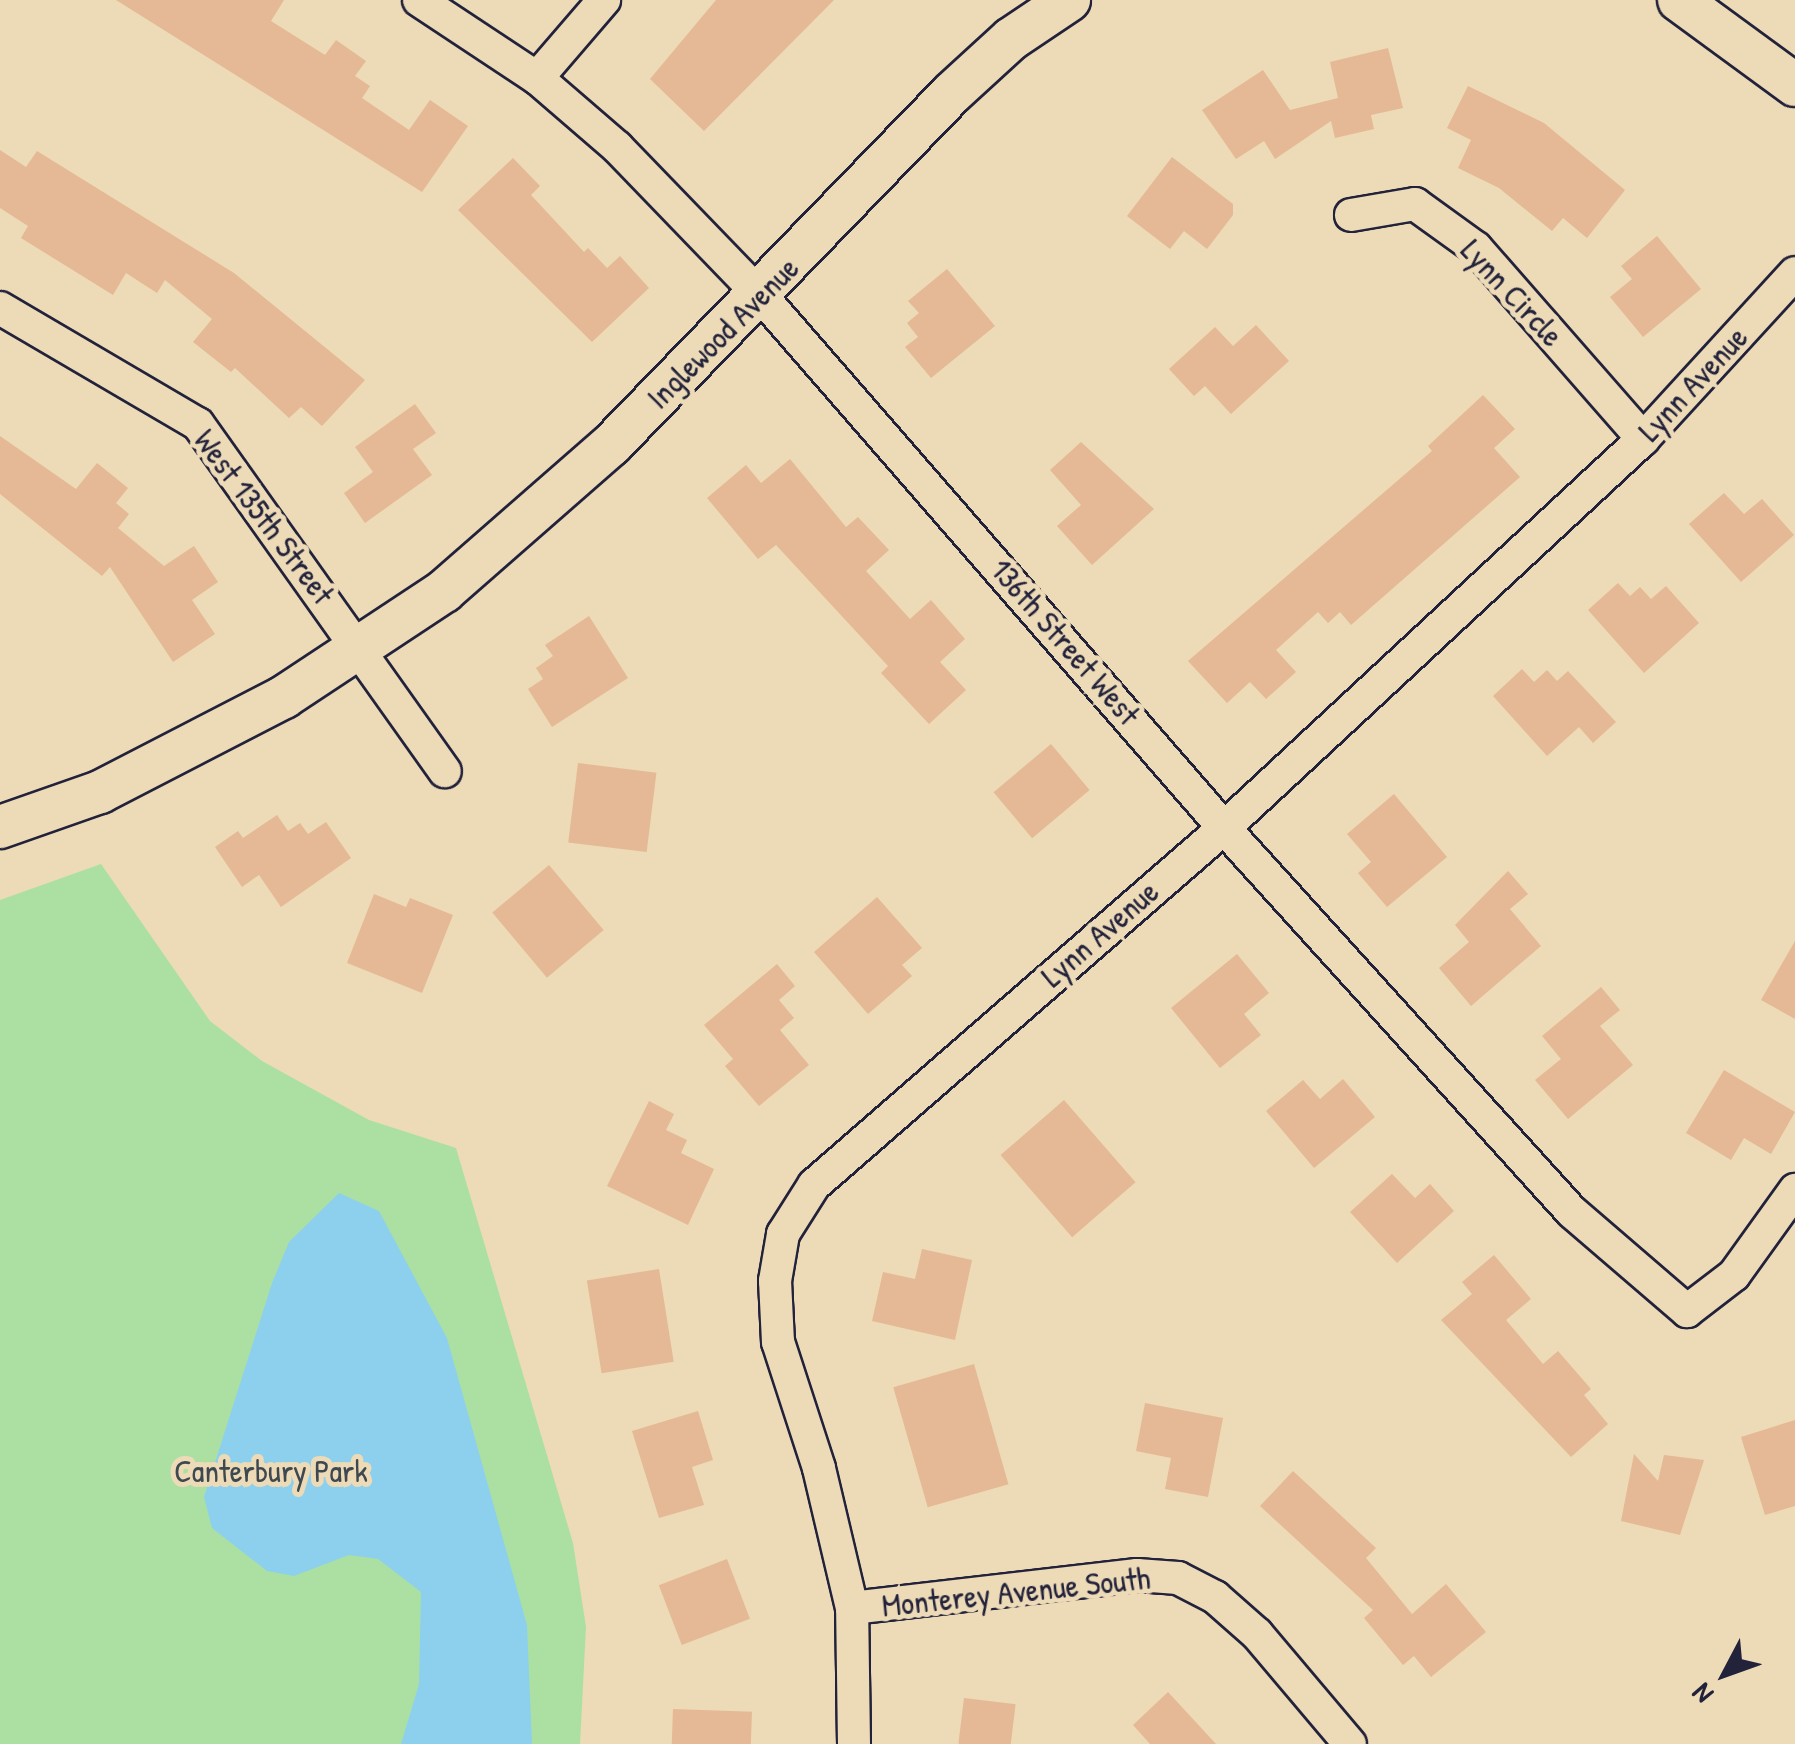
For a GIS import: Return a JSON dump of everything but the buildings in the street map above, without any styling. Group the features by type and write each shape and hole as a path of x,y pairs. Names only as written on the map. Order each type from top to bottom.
{"street":[{"name":"136th Street West","path":"419,0 537,78 617,147 762,297 1224,828 1572,1212 1688,1311 1734,1275 1795,1190"},
{"path":"537,78 604,0"},
{"name":"Inglewood Avenue","path":"0,827 100,792 181,752 362,648 534,518 762,297 952,93 1011,38 1069,0"},
{"path":"1679,0 1795,85"},
{"name":"Lynn Circle","path":"1351,216 1415,204 1476,248 1643,440"},
{"name":"Lynn Avenue","path":"854,1744 852,1608 820,1468 778,1342 774,1281 783,1234 814,1185 861,1139 1224,828 1643,440 1795,273"},
{"name":"West 135th Street","path":"0,308 198,424 362,648"},
{"path":"362,648 444,771"},
{"name":"Monterey Avenue South","path":"852,1608 1136,1575 1178,1578 1215,1597 1257,1634 1350,1744"}],"green space":[{"name":"Canterbury Park","path":"101,864 210,1021 262,1061 369,1120 456,1148 573,1543 586,1627 580,1744 0,1744 0,900"}],"water":[{"path":"339,1193 379,1211 447,1338 527,1625 532,1744 401,1744 419,1684 421,1592 378,1559 349,1555 294,1576 267,1571 212,1528 204,1497 272,1283 289,1242"}]}
